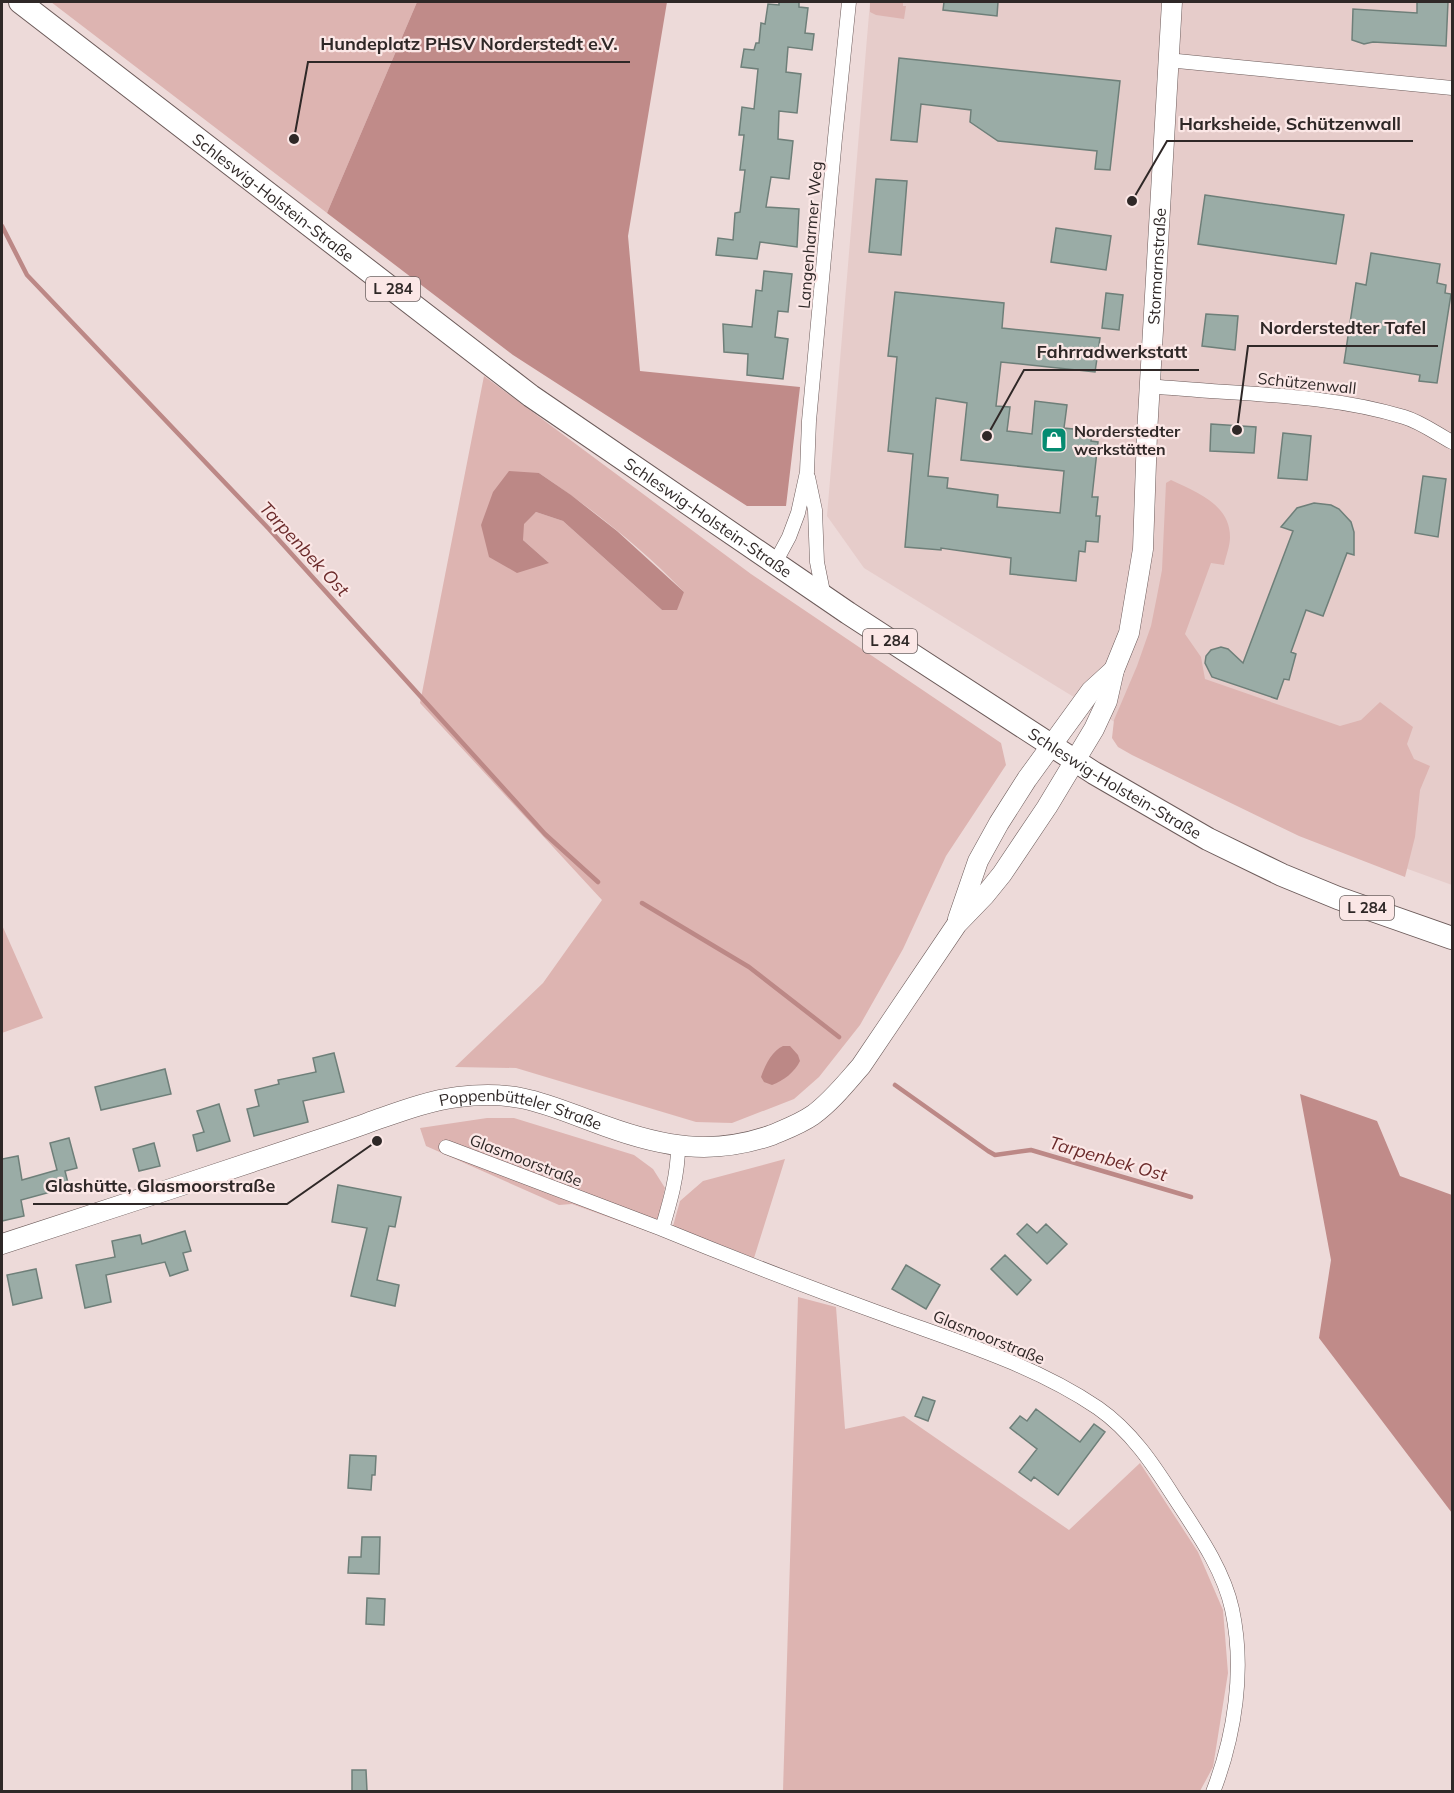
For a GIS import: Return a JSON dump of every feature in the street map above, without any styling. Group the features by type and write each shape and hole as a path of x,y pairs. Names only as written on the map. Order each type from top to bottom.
{"main road":[{"name":"Schleswig-Holstein-Straße","path":"20,2 531,396 824,597 1052,746 1208,839 1282,875 1338,898 1452,938"},
{"name":"Stormarnstraße","path":"1074,759 1094,729 1107,701 1114,670 1129,633 1143,549 1167,60 1172,2"},
{"name":"Stormarnstraße","path":"1052,746 1091,691 1114,670"},
{"name":"Poppenbütteler Straße","path":"957,924 978,861 1027,779 1052,746"},
{"name":"Poppenbütteler Straße","path":"2,1244 200,1180 409,1108 458,1097 506,1094 521,1096 640,1138 678,1147 712,1148 761,1138 799,1124 826,1104 861,1066 957,924 985,895 1002,873 1047,807 1074,759"}],"street":[{"name":"Langenharmer Weg","path":"775,563 789,537 798,513 807,472 809,421 849,2"},
{"path":"1167,60 1452,88"},
{"name":"Schützenwall","path":"1150,386 1293,397 1358,405 1406,418 1452,442"},
{"name":"Langenharmer Weg","path":"807,472 815,510 817,562 824,597"},
{"name":"Glasmoorstraße","path":"446,1147 1037,1373 1098,1408 1128,1433 1158,1472 1208,1549 1232,1608 1238,1650 1236,1692 1232,1726 1222,1768 1213,1791"},
{"path":"662,1229 676,1175 678,1147"}],"shaded area":[{"path":"51,2 417,2 327,213"},
{"path":"417,2 667,2 628,236 640,371 800,387 786,506 747,506 513,355 327,213"},
{"path":"870,2 1452,2 1452,885 1300,830 1121,726 864,568 827,516"},
{"path":"870,2 903,2 903,6 906,6 904,19 870,12"},
{"path":"484,376 751,574 1001,743 1006,765 946,856 903,949 860,1025 819,1077 794,1099 732,1123 696,1122 516,1068 455,1067 543,983 602,900 420,703","holes":["539,473 633,544 684,592 662,610 563,521 536,512 523,524 523,540 549,563 481,525"]},
{"path":"509,471 539,473 617,531 684,592 677,610 662,610 563,521 536,512 524,524 523,540 549,563 517,573 489,557 481,525 493,492"},
{"path":"1171,480 1191,489 1218,508 1224,516 1230,537 1224,565 1211,563 1185,634 1201,657 1205,679 1340,726 1361,720 1380,702 1413,727 1407,744 1414,759 1430,766 1420,790 1415,837 1405,877 1299,836 1132,755 1118,747 1112,738 1114,720 1151,626 1162,570 1166,483"},
{"path":"2,925 43,1018 2,1033"},
{"path":"783,1046 790,1046 798,1055 800,1061 798,1065 792,1072 772,1085 764,1082 761,1077 767,1063 775,1051"},
{"path":"1300,1094 1377,1121 1400,1176 1452,1195 1452,1513 1319,1338 1331,1260"},
{"path":"487,1118 514,1118 634,1155 653,1169 665,1188 655,1234 572,1204 559,1205 426,1146 420,1128"},
{"path":"785,1159 754,1258 673,1226 680,1201 703,1181"},
{"path":"798,1297 836,1307 845,1429 904,1416 1069,1530 1140,1463 1198,1552 1223,1610 1228,1673 1213,1767 1200,1791 783,1791"}],"building":[{"path":"779,2 799,2 799,7 808,8 805,33 814,34 812,50 788,47 786,72 801,74 797,113 779,111 778,139 793,141 789,179 771,177 766,207 799,209 797,247 760,242 757,259 716,255 718,238 733,240 735,213 740,212 745,170 740,170 744,135 739,135 742,107 754,109 758,69 741,67 744,49 754,50 756,43 759,43 761,23 765,24 768,4 779,5"},
{"path":"944,2 998,2 997,16 943,10"},
{"path":"1417,2 1448,2 1446,46 1373,42 1364,44 1352,40 1353,9 1417,13"},
{"path":"899,58 1120,81 1110,170 1095,169 1097,151 998,141 970,122 971,110 921,104 917,142 891,140"},
{"path":"876,179 907,181 901,255 869,252"},
{"path":"1205,195 1344,215 1336,264 1198,244"},
{"path":"1056,228 1111,236 1106,270 1051,262"},
{"path":"1371,253 1440,264 1437,283 1446,285 1445,293 1451,294 1437,383 1419,381 1420,375 1344,363 1356,283 1366,285"},
{"path":"764,271 792,274 788,312 778,311 775,337 788,339 783,379 747,375 748,354 724,352 723,324 752,327 756,290 762,291"},
{"path":"895,292 1004,303 1002,328 1100,338 1095,372 1001,362 996,406 1010,407 1007,431 1032,434 1035,401 1067,405 1064,428 1092,431 1091,441 1098,442 1092,497 1098,497 1096,516 1100,516 1098,542 1086,541 1085,552 1079,551 1076,581 1010,574 1011,558 941,548 941,550 905,547 913,454 888,451 897,357 888,356","holes":["936,398 967,403 961,460 1064,471 1060,513 997,507 998,495 947,488 948,478 928,476"]},
{"path":"1106,293 1123,295 1119,330 1102,328"},
{"path":"1206,314 1238,316 1235,350 1202,346"},
{"path":"1211,424 1256,427 1254,453 1210,451"},
{"path":"1283,433 1311,436 1307,480 1278,478"},
{"path":"1423,476 1446,479 1438,537 1415,533"},
{"path":"1314,503 1331,505 1339,509 1351,522 1354,532 1354,555 1347,553 1323,616 1306,610 1291,652 1296,654 1289,680 1284,679 1277,699 1212,677 1205,663 1206,656 1211,650 1221,647 1228,649 1243,663 1293,531 1281,527 1297,508"},
{"path":"334,1053 344,1092 303,1101 308,1122 254,1136 247,1109 259,1106 255,1090 279,1084 278,1080 316,1072 313,1058"},
{"path":"165,1069 171,1094 101,1110 95,1087"},
{"path":"219,1104 230,1141 197,1151 193,1135 204,1132 197,1111"},
{"path":"69,1138 77,1168 65,1171 69,1187 21,1200 24,1216 2,1221 2,1159 18,1156 22,1180 57,1170 50,1143"},
{"path":"154,1143 160,1166 139,1171 133,1149"},
{"path":"338,1185 401,1197 395,1227 389,1226 377,1280 399,1285 395,1306 351,1296 367,1228 332,1222"},
{"path":"1027,1224 1037,1233 1046,1224 1067,1244 1047,1264 1017,1234"},
{"path":"185,1231 191,1251 183,1253 188,1270 170,1276 165,1262 106,1275 111,1302 85,1308 76,1265 115,1257 112,1241 140,1235 142,1244"},
{"path":"1005,1255 1031,1280 1017,1295 991,1269"},
{"path":"906,1265 940,1285 926,1309 892,1289"},
{"path":"36,1269 42,1298 13,1305 7,1275"},
{"path":"923,1397 935,1401 928,1421 915,1416"},
{"path":"1036,1409 1080,1442 1094,1424 1105,1432 1058,1495 1034,1477 1031,1481 1019,1472 1037,1449 1010,1428 1020,1416 1027,1421"},
{"path":"350,1455 376,1456 371,1490 348,1488"},
{"path":"362,1537 380,1537 379,1574 348,1573 349,1557 361,1557"},
{"path":"367,1598 385,1599 384,1625 366,1624"},
{"path":"352,1770 366,1770 367,1791 352,1791"}],"waterway":[{"name":"Tarpenbek Ost","path":"2,226 27,275 269,529 545,834 598,882"},
{"name":"Tarpenbek Ost","path":"642,903 749,967 839,1037"},
{"name":"Tarpenbek Ost","path":"895,1085 995,1155 1031,1150 1191,1197"}],"place":[{"name":"Hundeplatz PHSV Norderstedt e.V.","path":"294,139"},
{"name":"Harksheide, Schützenwall","path":"1132,201"},
{"name":"Norderstedter Tafel","path":"1237,430"},
{"name":"Fahrradwerkstatt","path":"987,436"},
{"name":"Norderstedter werkstätten","path":"1054,440"},
{"name":"Glashütte, Glasmoorstraße","path":"377,1141"}]}
